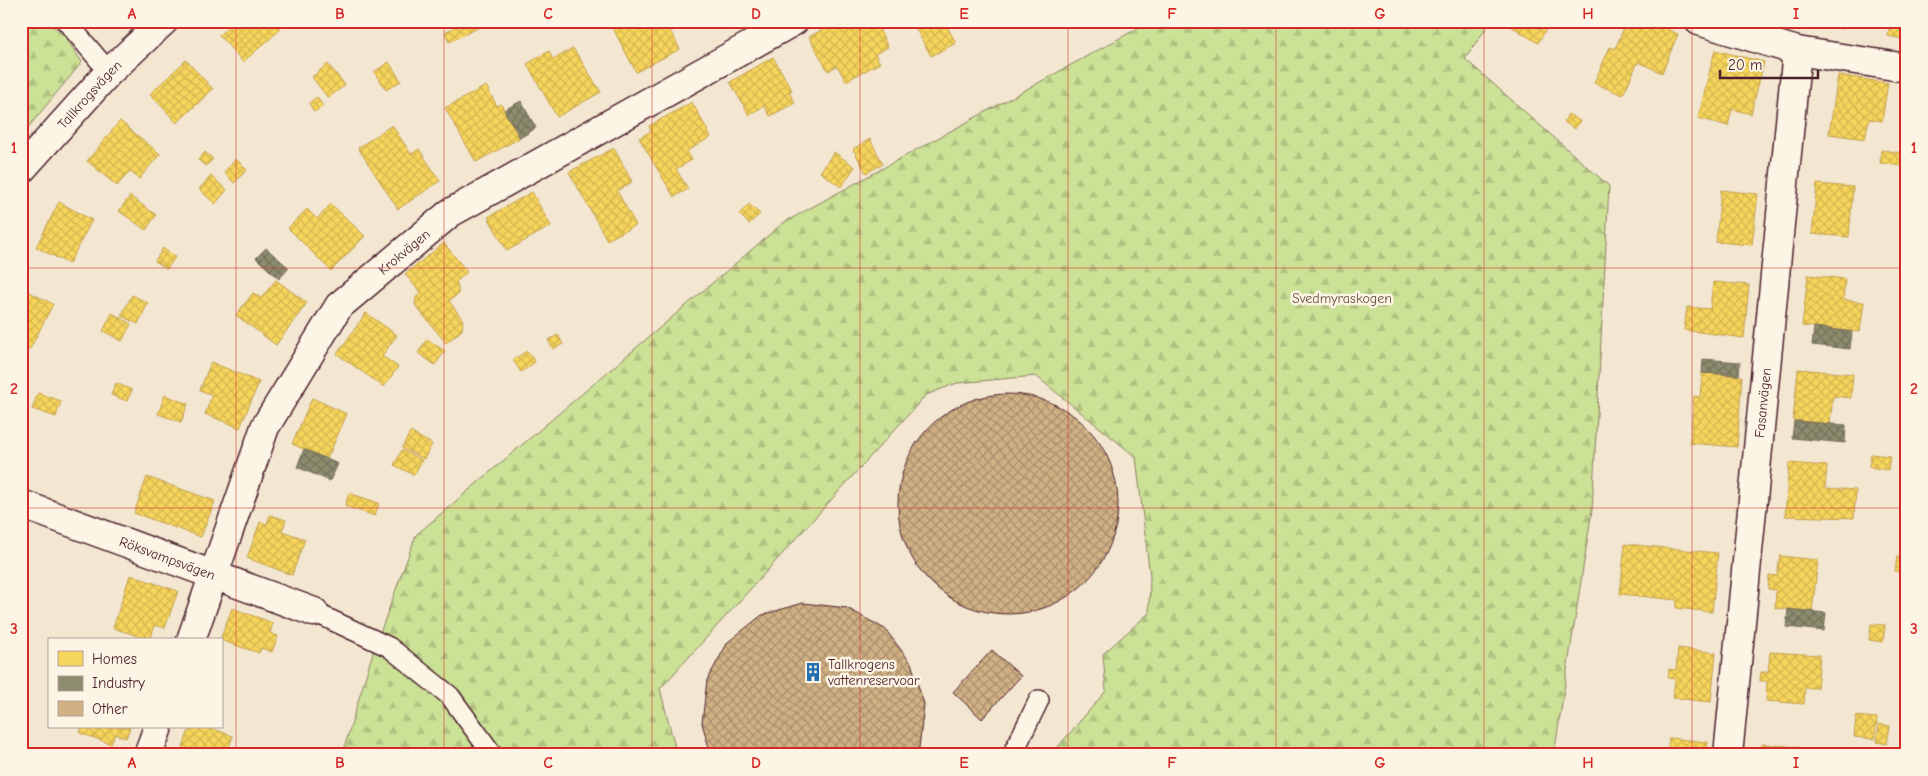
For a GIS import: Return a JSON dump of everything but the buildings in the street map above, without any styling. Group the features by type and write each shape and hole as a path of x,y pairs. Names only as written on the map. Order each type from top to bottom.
{"street":[{"name":"Tallkrogsvägen","path":"21,170 109,72 164,21"},
{"name":"Krokvägen","path":"192,638 265,427 339,306 450,213 794,21"},
{"path":"1699,21 1797,51 1907,68"},
{"name":"Fasanvägen","path":"1728,755 1797,51"},
{"name":"Röksvampsvägen","path":"21,504 314,612"},
{"path":"148,755 158,728"}],"lane":[{"path":"66,21 109,72"},
{"path":"314,612 389,646 450,696 493,755"},
{"path":"1012,755 1039,700"}],"green space":[{"path":"21,21 44,23 59,30 82,62 21,136"},
{"name":"Svedmyraskogen","path":"1151,21 1491,21 1465,59 1609,186 1592,510 1554,755 1051,755 1106,691 1103,654 1149,613 1150,577 1136,457 1036,376 957,383 926,395 660,689 677,755 342,755 373,652 416,535 783,223"}],"place":[{"name":"Tallkrogens vattenreservoar","path":"813,672"}]}
